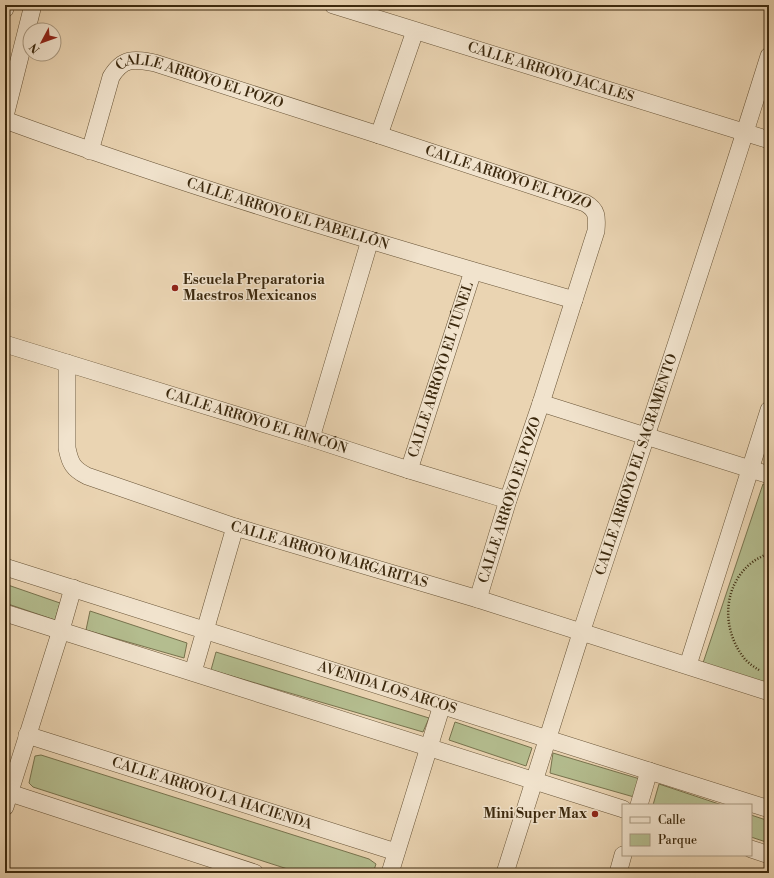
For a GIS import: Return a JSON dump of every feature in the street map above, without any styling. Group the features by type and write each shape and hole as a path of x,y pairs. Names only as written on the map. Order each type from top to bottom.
{"street":[{"path":"5,9 6,5"},
{"path":"5,116 33,5"},
{"name":"CALLE ARROYO JACALES","path":"333,5 769,140"},
{"path":"379,135 415,31"},
{"name":"CALLE ARROYO EL SACRAMENTO","path":"505,873 769,56"},
{"name":"CALLE ARROYO EL POZO","path":"90,151 111,77 122,63 131,60 155,63 379,135 590,206 597,218 596,231 541,403 508,500 478,599"},
{"name":"CALLE ARROYO EL PABELLÓN","path":"5,120 90,151 370,240 574,300"},
{"path":"311,438 370,240"},
{"name":"CALLE ARROYO EL TÚNEL","path":"409,470 473,271"},
{"name":"CALLE ARROYO EL RINCÓN","path":"5,344 508,500"},
{"name":"CALLE ARROYO MARGARITAS","path":"67,363 69,457 72,466 87,476 235,527 478,599 769,692"},
{"path":"541,403 769,475"},
{"path":"688,665 769,410"},
{"path":"193,672 235,527"},
{"name":"AVENIDA LOS ARCOS","path":"5,567 769,809"},
{"path":"73,588 7,800 255,873"},
{"path":"5,613 622,808"},
{"path":"390,873 442,705"},
{"name":"CALLE ARROYO LA HACIENDA","path":"27,735 396,852"},
{"path":"639,804 649,771"},
{"path":"752,849 769,855"},
{"path":"618,873 623,856"}],"path":[{"path":"762,673 745,660 734,642 728,621 729,600 737,580 750,564 769,553"}],"green space":[{"path":"763,484 769,487 769,685 703,663"},
{"path":"5,584 60,603 55,620 5,603"},
{"path":"90,611 187,643 184,658 86,630"},
{"path":"216,652 429,718 423,732 211,670"},
{"path":"455,722 532,748 526,766 449,740"},
{"path":"553,753 640,779 634,797 550,773"},
{"path":"41,755 369,859 376,864 373,873 300,873 33,787 29,783 35,756"},
{"path":"659,784 719,804 653,804"},
{"path":"752,815 769,821 769,843 752,837"}],"place":[{"name":"Escuela Preparatoria Maestros Mexicanos","path":"175,288"},
{"name":"Mini Super Max","path":"595,814"}]}
